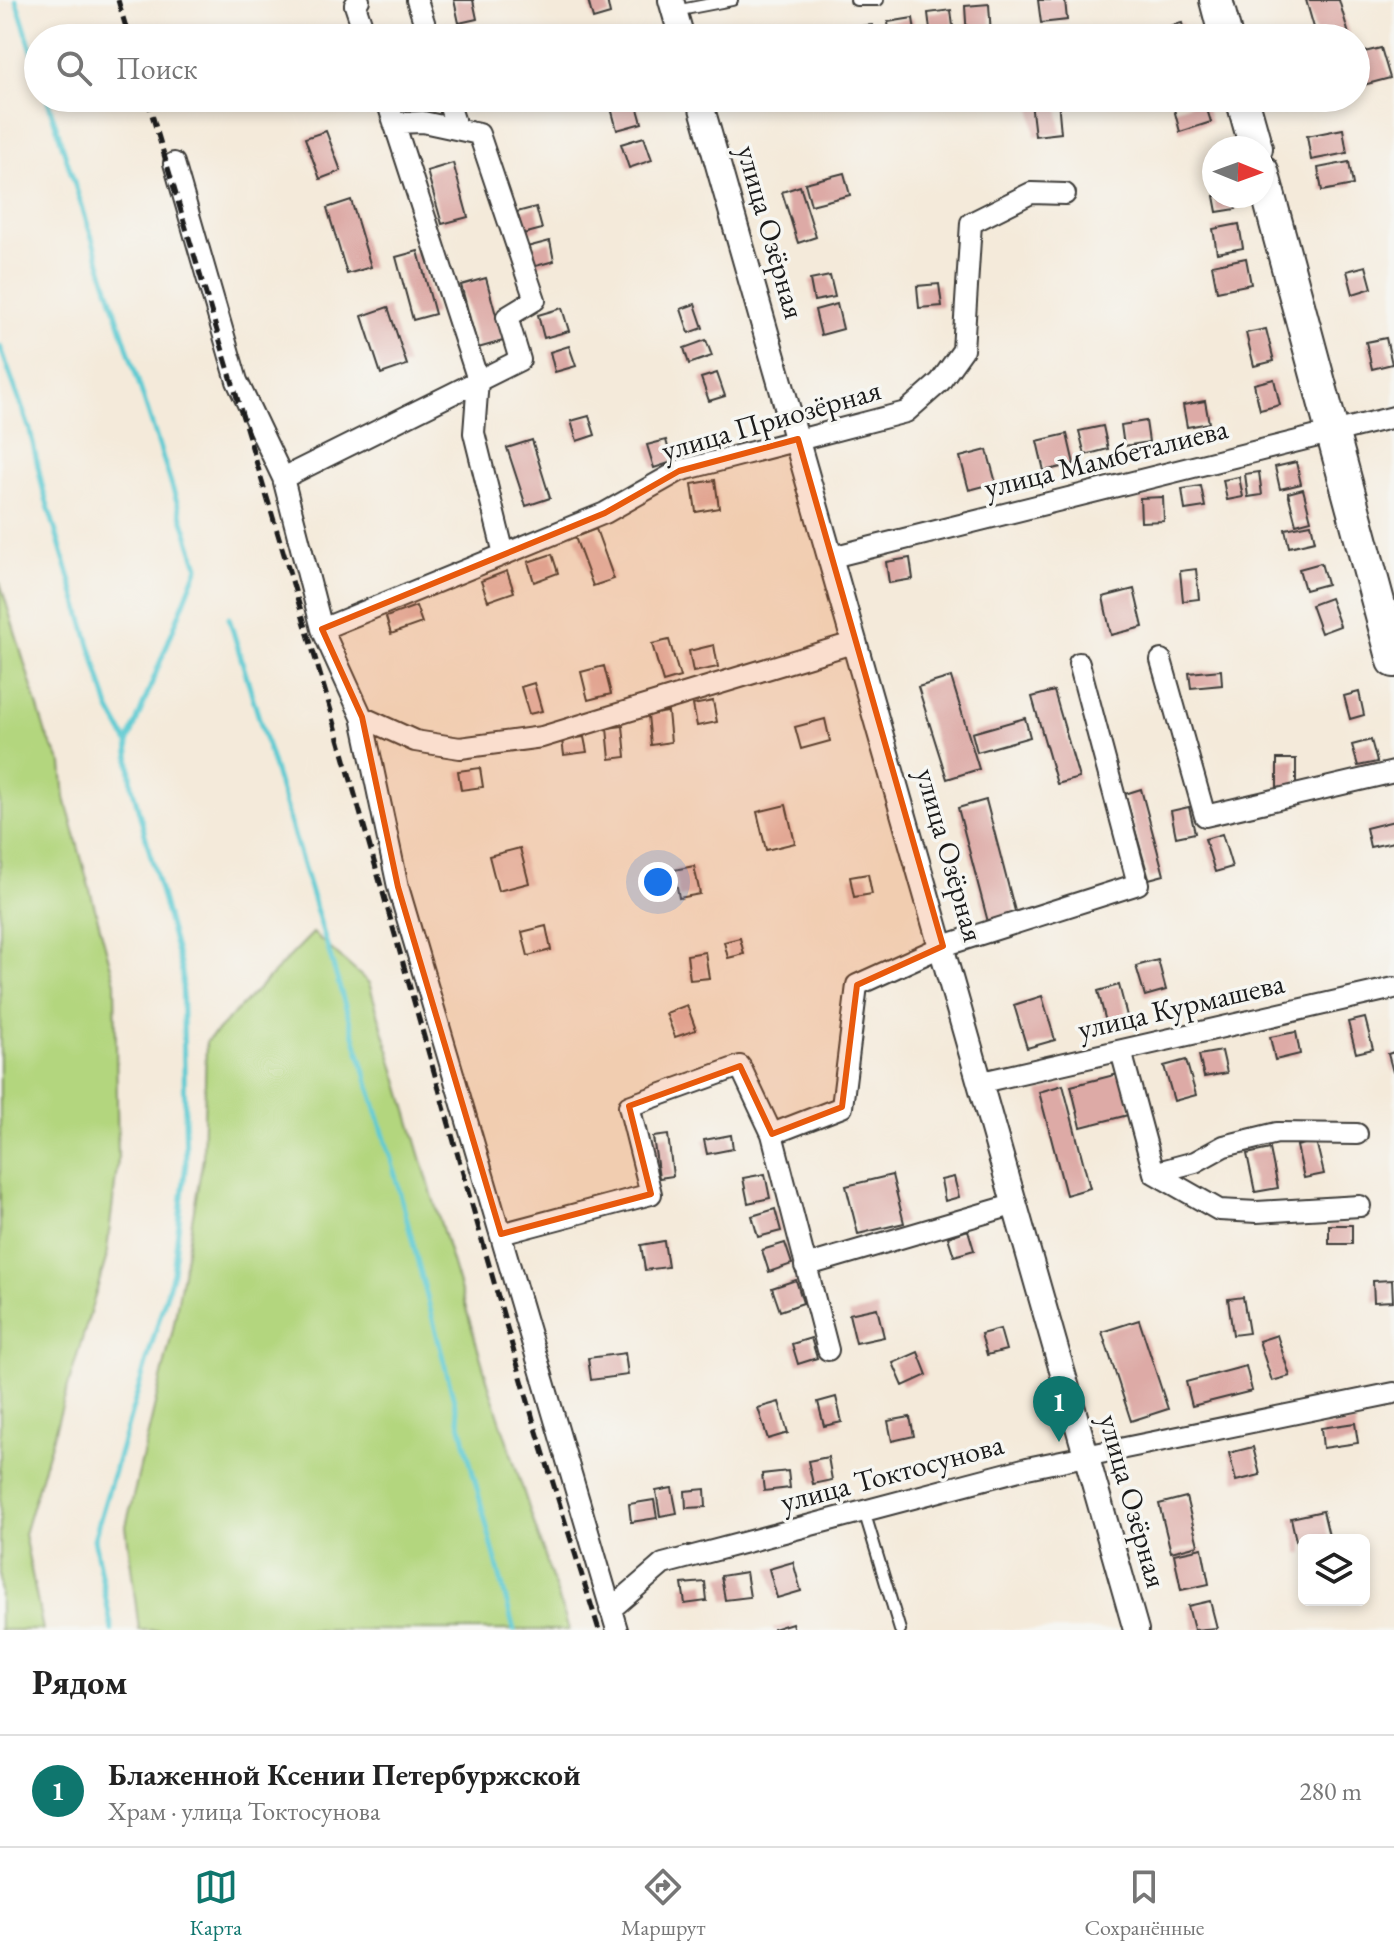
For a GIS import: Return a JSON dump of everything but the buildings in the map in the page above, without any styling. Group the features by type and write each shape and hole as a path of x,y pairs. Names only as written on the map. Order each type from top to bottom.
{"highway":[{"path":"1216,0 1222,24"},
{"path":"1246,112 1253,136"},
{"path":"1272,208 1394,661"}],"street":[{"path":"359,0 355,5 361,24"},
{"path":"417,0 425,24"},
{"path":"390,112 478,380 474,433 504,554"},
{"path":"452,112 457,129"},
{"name":"улица Озёрная","path":"703,112 1136,1630"},
{"path":"283,478 520,360 507,317 535,300 479,134 423,122 394,123"},
{"path":"174,163 237,381 283,478 322,629 362,717 398,887 617,1630"},
{"name":"улица Приозёрная","path":"322,629 605,513 679,471 906,412 940,382 963,350 971,223 1031,193 1065,194"},
{"name":"улица Мамбеталиева","path":"832,557 1394,417"},
{"path":"362,717 415,741 460,748 542,737 856,642"},
{"path":"1161,660 1205,816 1394,772"},
{"path":"772,1134 842,1107 857,985 943,946 1138,884 1079,663"},
{"name":"улица Курмашева","path":"982,1082 1394,988"},
{"path":"1121,1051 1154,1173 1219,1210 1257,1212 1360,1206"},
{"path":"501,1234 651,1194 629,1106 740,1066 772,1134 828,1350"},
{"path":"1154,1173 1195,1162 1224,1146 1277,1133 1357,1134"},
{"path":"805,1266 1016,1204"},
{"name":"улица Токтосунова","path":"610,1610 663,1564 1027,1468 1088,1458 1394,1393"}],"lane":[{"path":"672,6 732,0"},
{"path":"856,0 878,0"},
{"path":"864,1511 900,1630"}],"highlighted area":[{"path":"798,439 943,946 857,985 842,1107 772,1134 740,1066 629,1106 651,1194 501,1234 398,887 362,717 322,629 605,513 679,471"}],"green space":[{"path":"0,582 46,734 62,764 65,798 115,982 118,1160 106,1259 24,1534 43,1630 0,1630"},
{"path":"313,933 369,983 490,1389 569,1630 139,1630 126,1526 173,1329 203,1158 206,1042"}],"waterway":[{"path":"16,0 24,25"},
{"path":"52,112 198,567 128,743"},
{"path":"0,346 30,430 43,489 109,708 128,743 132,786 182,972 186,1163 173,1272 94,1539 112,1630"},
{"path":"229,618 391,1159 514,1630"}],"railway":[{"path":"118,0 125,24"},
{"path":"151,112 332,714 533,1419 599,1630"}],"place":[{"name":"Блаженной Ксении Петербуржской","path":"1059,1442"}]}
